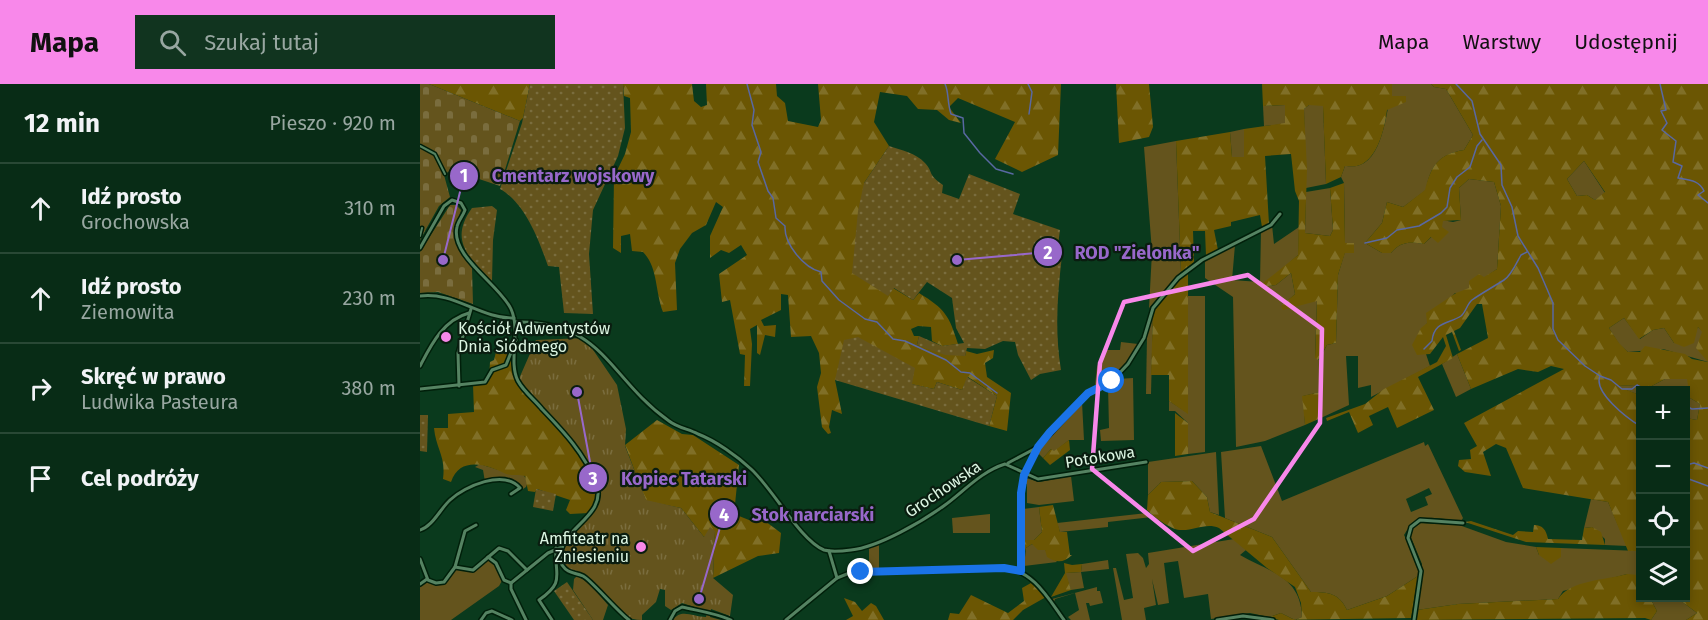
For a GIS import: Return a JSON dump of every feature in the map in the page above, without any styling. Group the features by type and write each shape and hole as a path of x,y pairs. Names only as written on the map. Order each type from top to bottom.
{"street":[{"path":"420,146 435,154 445,174"},
{"path":"420,248 444,206 452,200 461,203 465,210 457,234 465,254 504,298 515,320 518,381 580,451 598,489 594,507 562,546 560,557 564,568 571,573 584,576 614,609 629,620"},
{"name":"Grochowska","path":"1024,475 1038,447 1088,393 1112,381 1128,364 1144,338 1153,308 1178,278 1202,260 1271,225 1280,214"},
{"path":"420,236 422,228"},
{"path":"420,296 435,294 471,308 515,320 547,323 592,344 605,355 632,390 668,421 707,438 748,466 780,501 808,538 829,551 837,578"},
{"path":"459,386 458,353 471,308"},
{"path":"420,366 438,334 450,323 469,314"},
{"path":"420,389 485,382 492,370 506,365 516,340"},
{"name":"Grochowska","path":"829,551 854,550 892,535 943,506 987,473 1038,447"},
{"name":"Potokowa","path":"1024,475 1040,479 1146,462"},
{"path":"1008,464 1024,475 1021,493 1021,571"},
{"path":"420,530 427,527 457,494 473,486 494,481 511,481 520,488 511,494"},
{"path":"1414,620 1421,571 1408,538 1410,527 1420,520 1463,523"},
{"path":"420,559 428,579 435,583 444,582 455,567 465,531 477,525"},
{"path":"511,583 556,548 562,546"},
{"path":"552,620 539,600 554,589 559,578 556,548"},
{"path":"455,567 473,570 497,549 506,549 527,570"},
{"path":"488,557 495,561 504,580 511,583"},
{"path":"786,620 837,578 852,572 1004,568 1021,571 1049,597 1064,620"},
{"path":"420,584 428,579"},
{"path":"511,583 511,589 526,620"},
{"path":"670,620 675,611 682,607 699,613 715,613 731,620"},
{"path":"481,620 486,613 492,611 512,620"},
{"path":"520,620 523,616"},
{"path":"1217,620 1243,616 1273,620"}],"highlighted area":[{"path":"1248,275 1322,329 1320,423 1254,519 1193,551 1092,469 1100,363 1124,302"}],"green space":[{"path":"420,84 429,84 520,121 500,186 476,178 470,164 456,166 444,175 450,197 439,206 420,240"},
{"path":"429,84 530,84 523,118 520,121"},
{"path":"530,84 623,84 625,128 618,156 593,210 589,254 593,314 564,313 559,267 548,266 524,213 509,195 500,189 522,123"},
{"path":"623,84 692,84 694,101 701,107 707,105 706,84 776,84 777,96 785,103 788,121 818,127 821,120 818,84 1061,84 1058,155 1022,172 995,159 1015,122 958,98 949,107 961,123 949,120 937,110 918,109 907,96 880,92 874,122 889,146 864,183 888,295 893,288 913,300 919,293 928,299 949,319 958,344 942,346 932,341 931,327 918,326 911,329 914,336 919,336 917,345 965,356 966,351 977,354 994,350 993,358 985,363 987,377 1011,393 1007,431 989,426 997,396 968,377 962,390 937,382 934,389 911,384 835,380 842,414 832,410 829,427 831,433 828,434 822,427 817,387 821,373 819,353 811,336 791,337 788,295 781,294 781,310 761,320 764,326 776,325 775,337 765,335 760,355 757,353 757,325 750,329 752,344 750,386 744,386 745,355 740,354 730,300 722,302 719,274 747,255 741,245 729,253 721,250 710,258 710,236 723,207 716,202 706,225 692,233 680,249 675,263 677,310 663,312 654,272 643,252 632,251 630,234 621,236 621,253 613,248 614,177 625,154 631,132 630,98 624,96"},
{"path":"1116,84 1149,84 1153,127 1149,137 1119,143"},
{"path":"1262,84 1392,84 1392,96 1406,96 1406,102 1387,110 1382,133 1372,156 1358,166 1345,166 1341,177 1326,184 1323,106 1309,105 1304,109 1307,169 1305,233 1330,236 1333,230 1330,188 1344,183 1345,243 1354,243 1354,253 1345,253 1338,275 1336,343 1327,345 1318,360 1315,358 1317,301 1283,310 1281,306 1295,294 1291,273 1276,285 1262,287 1263,283 1298,255 1299,201 1295,191 1291,154 1265,156 1269,224 1262,227 1260,215 1231,222 1231,226 1214,230 1218,250 1206,256 1205,231 1193,231 1194,262 1181,272 1176,141 1230,132 1232,157 1244,157 1244,129 1285,123 1285,105 1263,106"},
{"path":"1392,84 1431,84 1434,87 1446,89 1473,135 1464,150 1448,155 1437,162 1430,174 1426,190 1403,207 1387,202 1382,223 1365,243 1382,253 1391,253 1398,246 1406,243 1424,244 1442,227 1442,220 1453,222 1461,220 1459,188 1469,179 1494,182 1501,206 1497,269 1463,293 1455,293 1427,323 1417,354 1426,354 1430,366 1371,397 1371,385 1358,388 1358,356 1346,356 1349,405 1323,417 1320,392 1303,396 1305,425 1265,441 1236,447 1233,297 1205,278 1205,261 1235,245 1232,280 1260,282 1261,230 1272,225 1274,244 1299,227 1298,255 1262,287 1276,285 1291,273 1295,294 1282,306 1317,300 1315,357 1319,360 1327,345 1336,343 1338,275 1345,252 1353,253 1345,243 1344,183 1341,177 1345,166 1360,165 1375,152 1383,129"},
{"path":"1431,84 1708,84 1708,362 1708,620 1686,620 1697,613 1682,602 1690,602 1690,419 1697,420 1700,404 1690,398 1690,386 1687,379 1665,379 1652,386 1616,386 1636,394 1636,551 1628,551 1608,502 1523,488 1506,448 1496,444 1483,452 1491,476 1465,472 1458,466 1459,460 1471,459 1470,450 1477,446 1464,423 1564,369 1551,366 1538,372 1518,369 1471,389 1457,354 1488,338 1482,304 1477,304 1460,328 1454,331 1461,350 1459,351 1452,332 1446,335 1453,358 1418,377 1434,410 1397,428 1388,407 1369,416 1373,425 1358,433 1349,412 1327,421 1326,418 1365,404 1384,389 1437,362 1446,346 1443,337 1430,354 1417,355 1412,345 1421,328 1427,323 1426,313 1456,293 1469,288 1469,281 1479,274 1484,277 1497,269 1501,206 1494,182 1469,179 1459,188 1461,220 1443,221 1442,227 1449,232 1438,243 1431,237 1424,244 1406,243 1398,246 1391,253 1382,253 1365,243 1382,223 1387,202 1403,207 1425,190 1437,162 1448,155 1464,150 1473,135 1446,89 1434,87","holes":["1584,161 1605,192 1595,200 1587,195 1577,196 1567,179","1624,318 1639,339 1653,330 1664,328 1674,343 1684,347 1694,343 1698,327 1702,332 1696,348 1708,362 1692,359 1685,354 1645,346 1640,352 1628,352 1609,328"]},
{"path":"1285,105 1285,124 1264,126 1263,106"},
{"path":"1309,105 1323,105 1326,184 1306,188 1304,109"},
{"path":"1244,129 1245,158 1232,157 1230,132"},
{"path":"1176,141 1181,272 1149,308 1152,252 1144,147"},
{"path":"889,146 908,152 928,166 933,176 943,185 942,193 959,199 969,174 1020,194 1013,214 1060,230 1058,245 1063,247 1057,323 1061,370 1040,374 1031,380 1018,355 1015,342 1003,341 985,349 967,348 965,356 945,355 917,345 919,336 942,346 964,343 956,328 952,298 927,282 913,300 894,288 888,296 852,273 858,211 864,183"},
{"path":"1584,161 1605,193 1595,200 1587,195 1577,196 1567,179"},
{"path":"1330,188 1333,230 1330,236 1305,233 1306,192"},
{"path":"450,205 456,205 461,210 454,234 472,268 473,304 438,292 420,293 420,252"},
{"path":"492,206 497,210 493,240 492,281 464,248 462,230 465,219 472,208"},
{"path":"1188,270 1188,414 1169,401 1169,375 1151,375 1153,311 1171,286"},
{"path":"1188,296 1205,296 1205,452 1188,454 1188,423 1175,411 1169,411 1169,401 1188,413"},
{"path":"1153,311 1151,394 1146,394 1147,335"},
{"path":"1624,318 1640,339 1653,330 1664,328 1674,343 1694,334 1698,327 1703,332 1701,340 1708,362 1663,349 1628,352 1619,344 1609,328"},
{"path":"858,337 915,368 912,384 934,389 937,382 962,390 967,377 997,396 989,426 835,380 844,340"},
{"path":"585,338 617,385 626,429 625,446 646,500 681,508 704,537 710,527 715,531 713,578 733,595 730,616 711,609 710,617 721,620 673,620 680,614 706,617 707,611 682,603 671,610 665,606 665,590 660,589 656,602 642,615 642,620 632,619 617,611 586,578 561,563 559,558 564,544 595,505 598,497 597,487 592,473 575,445 518,381 536,340"},
{"path":"1121,342 1138,344 1121,369 1095,385 1097,367 1103,350 1120,350"},
{"path":"515,351 517,382 521,389 578,451 595,478 597,493 589,513 570,514 566,510 570,500 537,489 535,492 528,491 525,476 508,475 483,465 475,464 461,468 451,482 443,479 442,458 434,428 448,428 448,414 474,412 473,385 484,384 489,378 490,362 494,360 496,352 502,354"},
{"path":"1457,354 1471,389 1456,397 1442,364"},
{"path":"1133,378 1134,440 1101,441 1100,430 1109,428 1108,386 1117,379"},
{"path":"1665,379 1688,379 1689,386 1652,386"},
{"path":"1637,385 1641,386 1636,386 1636,394 1614,386"},
{"path":"1320,392 1323,417 1305,425 1302,396"},
{"path":"1690,398 1700,404 1697,420 1690,419"},
{"path":"1082,402 1084,440 1069,440 1054,452 1051,449 1043,458 1039,454 1035,460 1033,459 1039,446"},
{"path":"1175,413 1188,423 1188,454 1175,456"},
{"path":"420,415 428,415 427,452 420,451"},
{"path":"657,420 682,434 693,435 739,465 734,514 754,522 757,515 781,533 779,553 758,556 713,578 715,531 704,537 681,508 646,501 625,445"},
{"path":"1069,440 1070,450 1050,465 1043,458 1051,449 1054,451"},
{"path":"1424,442 1425,446 1428,444 1463,518 1461,521 1428,518 1415,522 1404,535 1418,563 1418,576 1387,596 1347,610 1337,597 1323,592 1311,592 1272,537 1225,518 1221,452 1261,446 1282,501","holes":["1429,488 1432,494 1425,497 1428,505 1411,512 1406,499"]},
{"path":"1216,452 1219,515 1210,512 1207,497 1192,481 1161,482 1148,495 1148,462"},
{"path":"480,464 523,474 528,482 526,487 523,489 508,479 485,482 483,470 475,467"},
{"path":"1071,476 1074,501 1039,505 1027,503 1027,484 1023,484 1026,478 1039,482"},
{"path":"1192,481 1207,497 1210,512 1272,537 1311,592 1323,592 1337,597 1347,610 1387,596 1418,576 1411,618 1296,620 1302,617 1301,603 1295,587 1267,568 1219,528 1209,526 1185,530 1176,529 1162,522 1147,510 1148,495 1161,482"},
{"path":"536,489 556,494 553,511 533,507"},
{"path":"1591,499 1608,502 1627,546 1605,545 1605,539 1592,527 1584,528"},
{"path":"1053,505 1060,532 1067,532 1070,555 1072,555 1063,561 1054,560 1047,557 1045,550 1038,550 1032,544 1026,548 1024,555 1024,540 1034,540 1042,532 1039,507"},
{"path":"1039,507 1042,532 1034,540 1024,540 1023,509"},
{"path":"1147,513 1152,517 1108,522 1108,527 1060,532 1057,523"},
{"path":"990,514 990,533 953,533 952,518"},
{"path":"1471,521 1513,535 1518,531 1533,532 1534,525 1537,525 1544,529 1548,539 1582,540 1584,528 1592,527 1601,532 1605,545 1526,542 1465,522"},
{"path":"1421,523 1459,525 1506,542 1536,547 1539,555 1561,556 1561,548 1636,551 1636,583 1627,574 1563,591 1558,599 1458,604 1417,610 1422,564 1410,535 1412,529"},
{"path":"1234,539 1246,550 1240,555 1272,571 1290,584 1300,603 1302,617 1295,620 1281,613 1269,617 1250,613 1211,619 1208,594 1184,598 1178,561 1164,563 1169,603 1158,605 1152,579 1156,605 1144,608 1146,620 1122,620 1113,568 1116,568 1124,600 1133,598 1126,554 1138,553 1143,558 1146,568 1149,564 1148,553"},
{"path":"879,542 879,568 869,568 869,546"},
{"path":"1032,544 1045,550 1057,562 1024,566 1026,548"},
{"path":"1536,547 1561,548 1561,557 1551,564 1539,555"},
{"path":"488,558 493,560 503,579 499,586 451,620 420,620 420,585 426,581 443,584 457,568 472,571"},
{"path":"1108,560 1109,569 1081,572 1082,564"},
{"path":"1064,563 1082,564 1081,572 1066,573 1071,590 1051,597 1065,573"},
{"path":"1081,572 1084,588 1071,590 1065,573"},
{"path":"1627,574 1636,575 1636,602 1652,602 1657,611 1651,620 1645,618 1416,620 1417,610 1458,604 1558,599 1571,588"},
{"path":"577,576 589,583 608,605 603,620 593,620 573,590 574,579"},
{"path":"567,582 593,620 574,620 554,591"},
{"path":"1031,583 1046,597 1023,610 1013,620 948,620 950,613 959,614 971,595 1008,613 1024,601 1022,588"},
{"path":"1097,587 1103,603 1090,606 1086,603 1090,620 1071,620 1068,617 1079,610 1075,593 1055,599 1054,602 1052,599"},
{"path":"844,598 855,602 862,611 871,603 876,606 884,620 846,620 853,616"},
{"path":"1652,602 1682,602 1697,613 1686,620 1651,620 1657,611"},
{"path":"1281,613 1295,620 1279,620 1269,617"}],"waterway":[{"path":"747,84 754,110 752,125 761,152 758,162 768,191 773,198 776,218 785,226 788,240 796,254 808,266 821,272 822,281 839,300 865,319 877,322 893,339 905,341 946,360 961,372 970,373 997,393"},
{"path":"945,84 951,114 963,118 964,133 996,169 1013,174"},
{"path":"1028,84 1032,92 1029,114"},
{"path":"1456,84 1472,101 1480,134 1501,165 1502,185 1512,207 1518,236 1538,268 1553,303 1553,329 1558,340 1585,366 1600,376 1599,382 1606,397 1636,423"},
{"path":"1660,84 1666,110 1661,111 1667,123 1662,130 1676,141 1673,162 1682,166 1678,178 1693,181 1699,185 1704,191 1698,195 1708,203"},
{"path":"1365,243 1387,238 1397,230 1419,226 1441,213 1447,207 1450,188 1457,177 1470,167 1477,146 1482,140"},
{"path":"1424,349 1432,341 1439,326 1461,316 1472,300 1507,278 1521,255 1527,252"},
{"path":"1600,376 1611,380 1622,389 1639,386"},
{"path":"1690,408 1708,408"},
{"path":"1690,464 1694,463 1708,468"},
{"path":"1690,479 1708,486"}],"place":[{"name":"Cmentarz wojskowy","path":"443,260"},
{"name":"ROD \"Zielonka\"","path":"957,260"},
{"name":"Kościół Adwentystów Dnia Siódmego","path":"446,337"},
{"name":"Kopiec Tatarski","path":"577,392"},
{"name":"Amfiteatr na Zniesieniu","path":"641,547"},
{"name":"Stok narciarski","path":"699,599"}],"route":[{"path":"861,572 1004,568 1021,571 1021,493 1024,475 1038,447 1050,432 1088,393 1112,381"}]}
